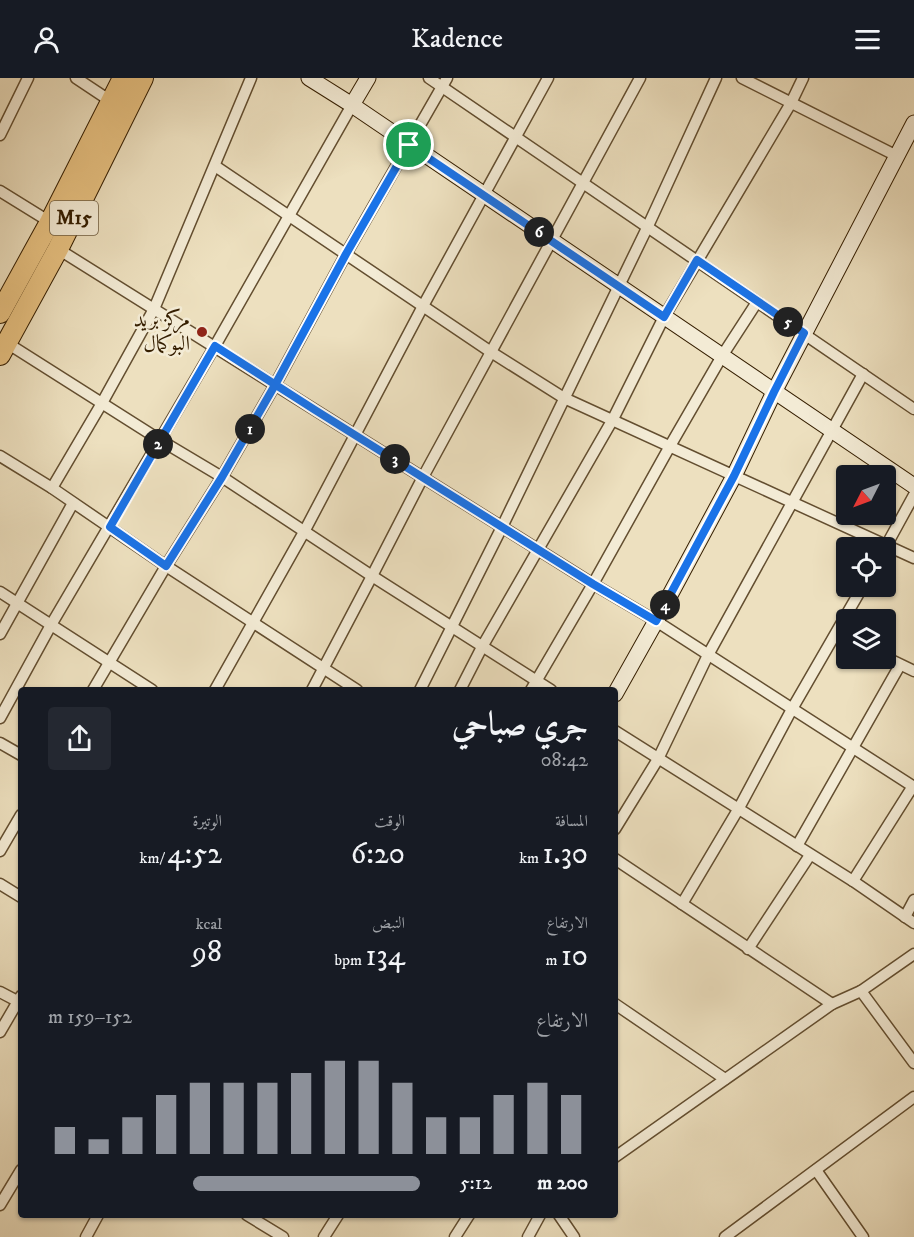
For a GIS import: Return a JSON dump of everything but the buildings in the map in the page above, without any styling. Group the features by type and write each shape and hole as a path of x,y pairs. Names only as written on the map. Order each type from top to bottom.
{"highway":[{"name":"M15","path":"0,313 50,222 123,78"},
{"name":"M15","path":"3,349 58,249 142,78"}],"street":[{"path":"0,135 28,78"},
{"path":"76,78 112,102"},
{"path":"52,488 154,309 251,78"},
{"path":"309,78 914,486"},
{"path":"0,718 51,625 215,346 368,78"},
{"path":"429,78 445,83 516,136 914,408"},
{"path":"217,687 304,532 423,306 548,78"},
{"path":"314,687 423,477 640,78"},
{"path":"422,687 619,286 716,78"},
{"path":"742,78 897,156"},
{"path":"462,687 482,647 613,419 664,317 791,103 803,78"},
{"path":"95,687 222,477 346,254 445,83"},
{"path":"618,689 734,476 804,333 914,123"},
{"path":"215,166 491,352 564,398 867,537"},
{"path":"0,191 50,222"},
{"path":"58,249 593,584 656,621 913,787 853,881"},
{"path":"3,349 102,403 222,477 482,647 534,685 722,356 757,302"},
{"path":"618,824 657,759 708,655 863,374"},
{"path":"0,456 352,687"},
{"path":"891,537 914,495"},
{"path":"0,634 73,503"},
{"path":"896,550 914,558"},
{"path":"0,592 147,687"},
{"path":"682,904 739,808 792,709 836,643"},
{"path":"896,662 914,670"},
{"path":"796,846 900,664"},
{"path":"618,733 853,881 909,920 914,900"},
{"path":"0,743 18,753"},
{"path":"0,851 18,820"},
{"path":"748,949 810,855"},
{"path":"618,862 832,1004"},
{"path":"0,884 18,895"},
{"path":"618,1155 832,1004 861,991 914,954"},
{"path":"861,991 914,1063"},
{"path":"0,992 18,999"},
{"path":"0,1032 18,1003"},
{"path":"618,1006 725,1078"},
{"path":"728,1236 912,1102"},
{"path":"816,1170 863,1237"},
{"path":"0,1205 18,1175"},
{"path":"86,1237 96,1218"},
{"path":"252,1218 284,1237"},
{"path":"324,1237 336,1218"},
{"path":"455,1237 464,1218"},
{"path":"528,1237 538,1218"},
{"path":"562,1218 574,1237"}],"place":[{"name":"مركز بريد البوكمال","path":"202,332"}],"route":[{"path":"409,145 346,254 275,385 222,477 166,566 110,527 215,346 275,385 593,584 656,621 734,476 804,333 697,260 664,317 409,145"}]}
